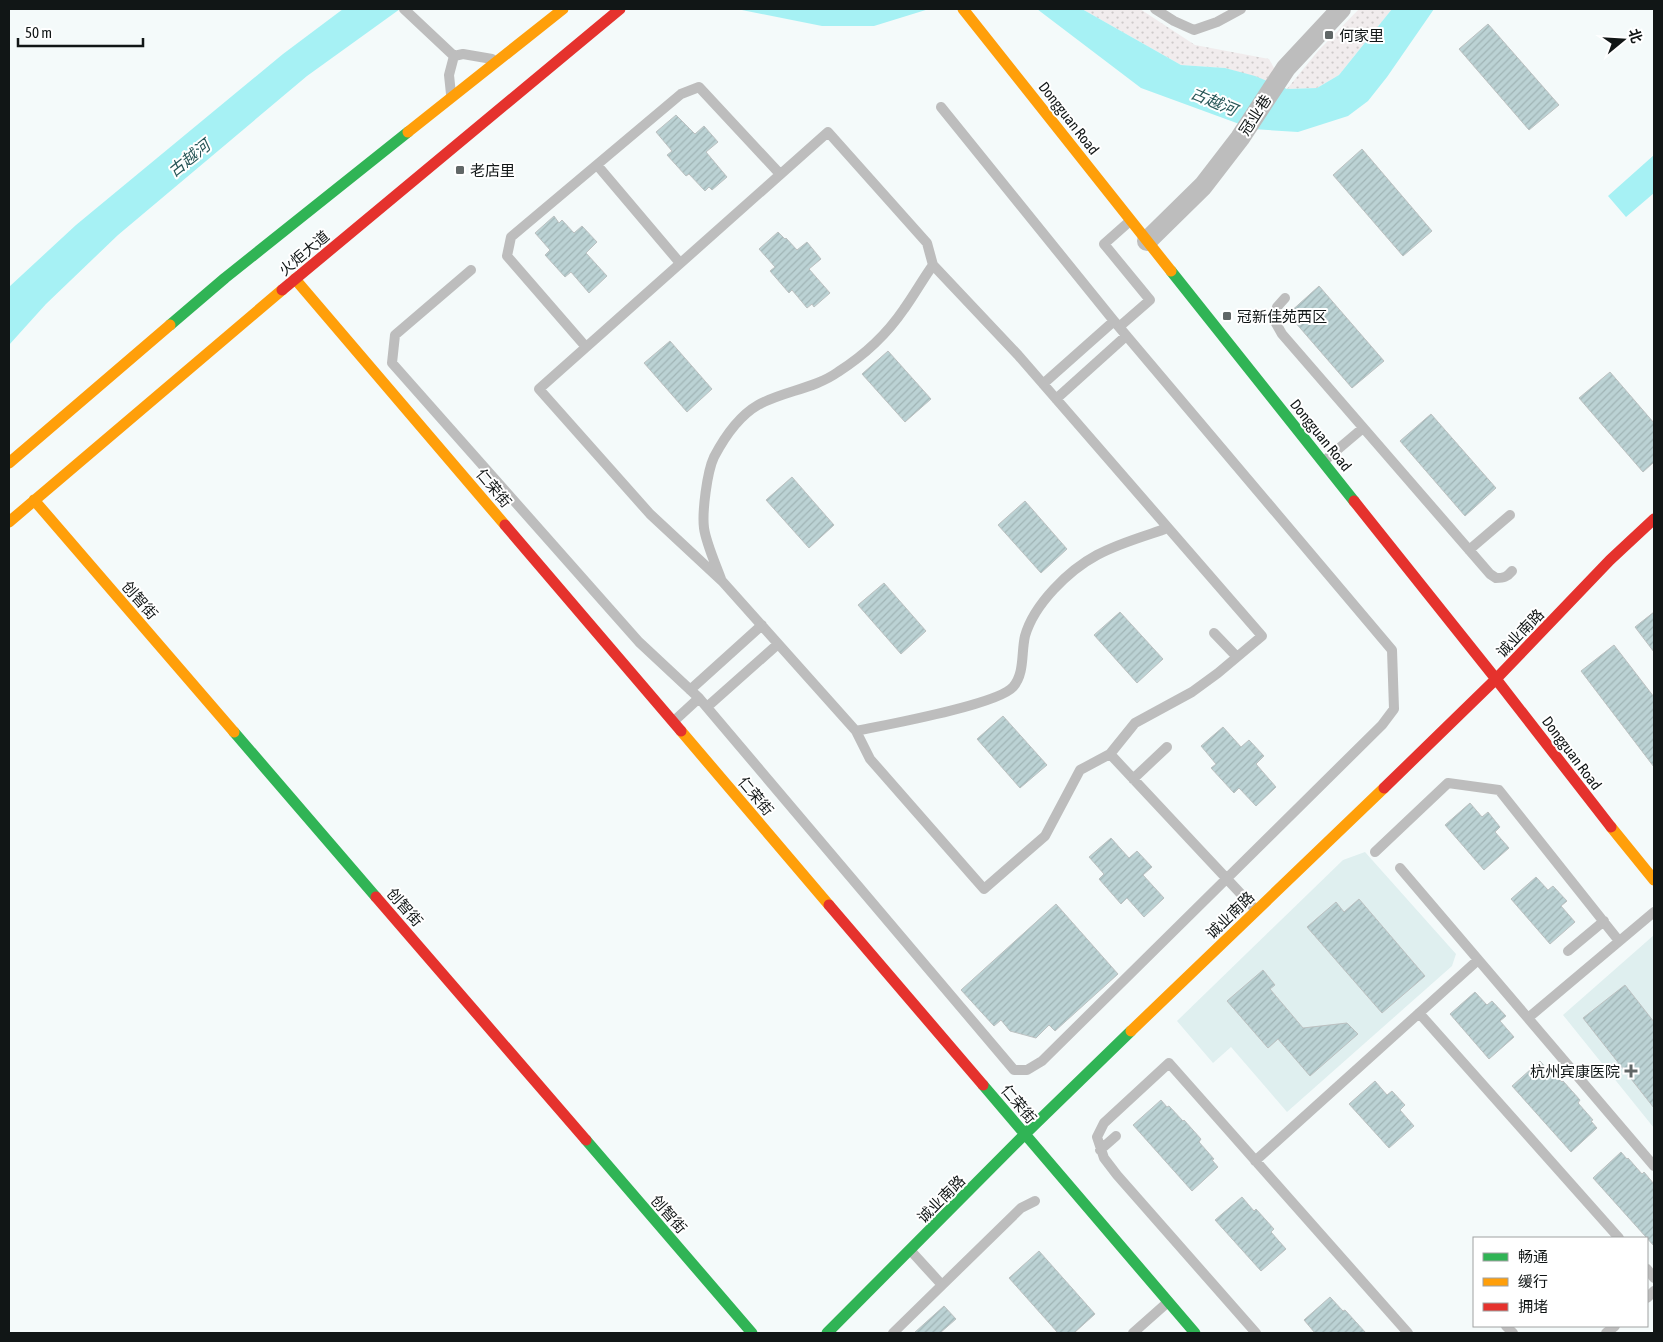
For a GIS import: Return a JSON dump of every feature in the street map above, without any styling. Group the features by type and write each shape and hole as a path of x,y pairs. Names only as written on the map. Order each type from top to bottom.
{"street":[{"name":"火炬大道","path":"9,463 225,278 563,9"},
{"name":"火炬大道","path":"9,522 296,279 620,9"},
{"name":"Dongguan Road","path":"963,9 1654,880"},
{"name":"冠业巷","path":"1147,241 1202,186 1240,138 1286,68 1341,9"},
{"name":"仁荣街","path":"296,279 1195,1333"},
{"name":"创智街","path":"34,500 752,1333"},
{"name":"诚业南路","path":"827,1333 1025,1134 1496,679 1610,560 1654,519"}],"lane":[{"path":"1155,9 1174,21 1194,30 1217,22 1241,9"},
{"path":"406,11 454,56"},
{"path":"454,56 463,54 498,61"},
{"path":"451,98 449,75 454,56"},
{"path":"586,347 507,256 511,237 681,94 699,87 780,174"},
{"path":"471,270 395,335 392,363 639,642 700,698 1014,1070 1027,1070 1042,1061 1382,725 1394,709 1392,650 1126,336 941,107"},
{"path":"828,132 927,243 933,265 1056,399 1262,636 1192,692 1135,723 1110,754 1080,770 1045,836 984,889 870,759 856,731 762,625 722,581 650,514 539,389 780,174 828,132"},
{"path":"597,165 680,263"},
{"path":"1042,384 1150,300 1104,244 1131,220"},
{"path":"722,581 704,529 705,497 713,458 729,434 742,416 757,406 820,383 866,351 885,333 904,310 933,265"},
{"path":"1285,298 1275,312 1274,320 1277,328 1469,550 1496,578 1506,577 1512,571"},
{"path":"1056,399 1126,336"},
{"path":"1323,462 1363,428"},
{"path":"1469,550 1510,515"},
{"path":"856,731 952,710 994,698 1012,688 1020,674 1026,635 1038,608 1051,593 1081,565 1098,554 1123,543 1168,528"},
{"path":"690,690 762,625"},
{"path":"1214,633 1237,657"},
{"path":"707,707 778,644"},
{"path":"673,722 700,698"},
{"path":"1133,779 1167,747"},
{"path":"1110,754 1256,910"},
{"path":"1375,852 1448,782 1499,790 1620,941"},
{"path":"1400,868 1654,1166"},
{"path":"1528,1018 1654,912"},
{"path":"1568,951 1604,921"},
{"path":"1255,1161 1478,960"},
{"path":"1419,1013 1618,1237"},
{"path":"1256,1333 1117,1175 1100,1150 1097,1137 1104,1124 1169,1063 1408,1333"},
{"path":"1100,1150 1116,1136"},
{"path":"893,1333 1021,1208 1035,1201"},
{"path":"911,1250 942,1285"},
{"path":"1138,1332 1168,1302"}],"shaded area":[{"path":"1082,9 1140,9 1195,45 1269,59 1275,70 1271,82 1225,68 1181,65"},
{"path":"1359,9 1392,9 1339,75 1317,88 1287,89 1318,51"},
{"path":"1365,852 1456,954 1452,966 1287,1112 1231,1047 1213,1063 1177,1021 1343,860"},
{"name":"杭州宾康医院","path":"1654,935 1654,1128 1563,1015"}],"water":[{"name":"古越河","path":"343,9 400,9 307,76 118,235 46,304 9,345 9,287 76,225 283,54"},
{"path":"737,9 929,9 874,26 822,26"},
{"name":"古越河","path":"1037,9 1082,9 1181,65 1225,68 1255,76 1287,89 1317,88 1339,75 1392,9 1434,9 1368,101 1348,116 1298,132 1253,129 1141,88"},
{"path":"1654,155 1654,193 1626,217 1608,196"}],"building":[{"path":"1488,24 1559,105 1529,130 1459,49"},
{"path":"676,115 695,134 704,126 718,142 706,152 727,177 712,190 709,187 705,191 689,174 686,176 667,155 672,151 656,132"},
{"path":"1362,149 1432,231 1403,256 1333,175"},
{"path":"554,216 559,223 562,220 574,233 582,226 597,242 586,253 607,276 589,293 571,272 565,277 545,255 550,250 535,233"},
{"path":"778,232 797,250 807,242 821,259 809,269 830,293 814,307 812,304 807,308 792,290 789,293 770,271 775,267 759,249"},
{"path":"1319,286 1384,361 1352,388 1288,314"},
{"path":"670,341 712,389 687,412 644,363"},
{"path":"888,351 931,399 905,422 862,374"},
{"path":"1610,372 1654,423 1654,462 1643,472 1579,398"},
{"path":"1431,414 1496,488 1465,516 1400,441"},
{"path":"792,477 834,525 809,548 766,500"},
{"path":"1025,501 1067,549 1041,573 998,525"},
{"path":"884,583 926,631 901,654 858,605"},
{"path":"1120,612 1163,659 1137,683 1094,635"},
{"path":"1654,612 1654,652 1635,627"},
{"path":"1614,645 1654,697 1654,767 1581,671"},
{"path":"1003,716 1047,765 1020,788 977,739"},
{"path":"1223,727 1241,747 1249,740 1264,756 1256,764 1276,787 1256,806 1239,788 1234,793 1211,768 1216,764 1201,746"},
{"path":"1470,803 1482,817 1488,812 1500,827 1495,832 1509,848 1484,870 1445,825"},
{"path":"1111,838 1129,858 1137,851 1152,867 1143,875 1164,898 1144,917 1127,898 1121,904 1099,879 1104,874 1089,857"},
{"path":"1536,877 1548,890 1553,886 1567,901 1561,906 1575,922 1550,944 1511,899"},
{"path":"1359,899 1425,976 1382,1013 1307,927 1336,902 1344,912"},
{"path":"1056,904 1118,974 1055,1031 1049,1025 1036,1038 1010,1031 1001,1020 994,1026 961,990"},
{"path":"1263,970 1275,985 1270,989 1303,1028 1347,1023 1358,1034 1310,1076 1278,1039 1268,1048 1227,1001"},
{"path":"1625,985 1654,1022 1654,1108 1583,1018"},
{"path":"1475,992 1487,1005 1492,1001 1506,1016 1500,1021 1514,1037 1489,1059 1450,1014"},
{"path":"1540,1061 1563,1081 1580,1100 1578,1103 1593,1120 1591,1121 1597,1128 1571,1152 1512,1086"},
{"path":"1375,1081 1387,1095 1392,1091 1405,1105 1400,1110 1414,1126 1389,1148 1349,1104"},
{"path":"1161,1100 1184,1120 1201,1139 1199,1142 1214,1159 1212,1160 1218,1167 1192,1191 1133,1125"},
{"path":"1621,1152 1642,1174 1644,1172 1654,1184 1654,1246 1648,1237 1646,1237 1593,1178"},
{"path":"1242,1197 1274,1229 1271,1232 1286,1249 1261,1271 1215,1220"},
{"path":"1039,1251 1095,1314 1074,1333 1058,1333 1009,1278"},
{"path":"1330,1297 1366,1333 1315,1333 1304,1320"},
{"path":"944,1306 956,1319 940,1333 914,1333"}],"traffic: fast":[{"path":"170,325 225,278 408,132"},
{"path":"1171,271 1354,501"},
{"path":"234,732 376,897"},
{"path":"827,1333 1025,1134 1131,1031"},
{"path":"983,1085 1195,1333"},
{"path":"586,1140 752,1333"}],"traffic: slow":[{"path":"408,132 563,9"},
{"path":"963,9 1171,271"},
{"path":"295,279 505,525"},
{"path":"9,522 282,290"},
{"path":"9,463 170,325"},
{"path":"34,500 234,732"},
{"path":"681,731 829,905"},
{"path":"1131,1031 1384,788"},
{"path":"1611,827 1654,880"}],"traffic: jam":[{"path":"282,290 620,9"},
{"path":"1354,501 1611,827"},
{"path":"1384,788 1496,679 1610,560 1654,519"},
{"path":"505,525 681,731"},
{"path":"376,897 586,1140"},
{"path":"829,905 983,1085"}],"place":[{"name":"何家里","path":"1329,35"},
{"name":"老店里","path":"460,170"},
{"name":"冠新佳苑西区","path":"1227,316"},
{"name":"杭州宾康医院","path":"1631,1071"}]}
